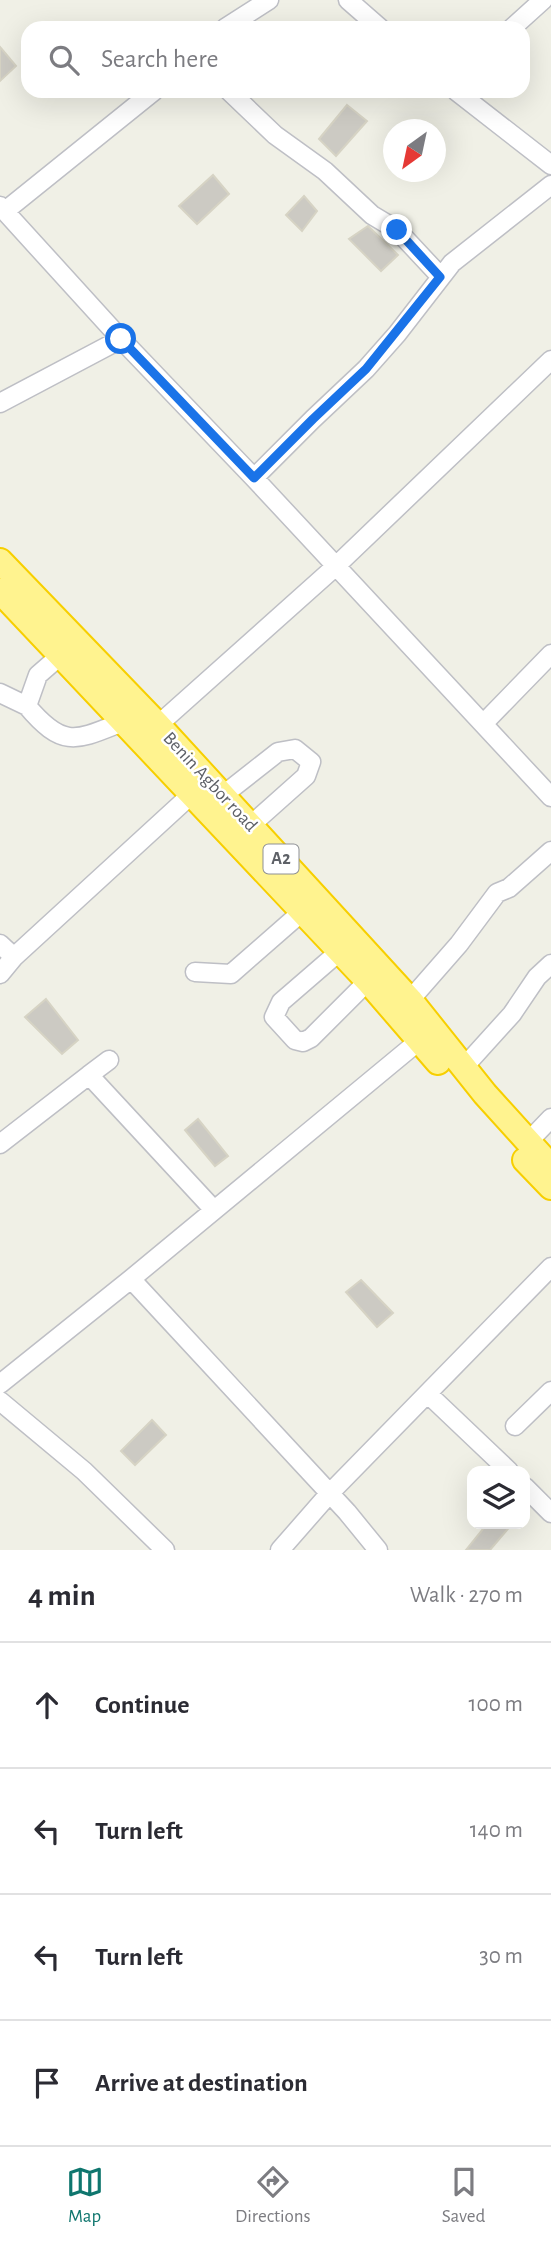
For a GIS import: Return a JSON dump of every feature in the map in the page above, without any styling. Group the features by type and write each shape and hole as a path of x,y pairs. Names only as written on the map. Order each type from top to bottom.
{"highway":[{"name":"Benin Agbor road","path":"0,561 251,825 410,1000 464,1068 551,1167"},
{"name":"Benin Agbor road","path":"0,591 368,981 471,1103 551,1187"}],"street":[{"path":"236,21 269,0"},
{"path":"348,0 372,21"},
{"path":"520,21 543,0"},
{"path":"145,98 3,209 121,339 551,797"},
{"path":"236,98 275,135 325,171 372,215 397,230 440,277"},
{"path":"465,98 551,165"},
{"path":"254,478 366,369 452,263 551,185"},
{"path":"0,403 121,339"},
{"path":"158,725 336,566 551,360"},
{"path":"483,724 551,654"},
{"path":"27,706 38,675 61,655"},
{"path":"0,693 27,706 41,723 59,735 82,738 125,721"},
{"path":"222,796 278,752 295,749 311,762 306,776 251,825"},
{"path":"0,974 15,957 193,793"},
{"path":"410,1000 459,944 496,893 509,888 551,851"},
{"path":"195,972 232,974 303,911"},
{"path":"0,944 15,957"},
{"path":"340,951 281,1002 276,1010 274,1017 295,1040 303,1042 311,1038 368,981"},
{"path":"464,1068 512,1014 537,977 551,964"},
{"path":"0,1384 420,1040"},
{"path":"0,1144 109,1060"},
{"path":"89,1075 214,1210"},
{"path":"528,1142 551,1118"},
{"path":"280,1550 329,1494 551,1267"},
{"path":"131,1279 347,1511 378,1550"},
{"path":"515,1426 551,1391"},
{"path":"428,1394 504,1466"},
{"path":"0,1401 84,1471 165,1550"},
{"path":"530,1492 551,1513"}],"building":[{"path":"0,47 16,66 0,81"},
{"path":"347,105 367,121 336,156 319,139"},
{"path":"213,175 229,194 197,224 179,206"},
{"path":"304,196 317,211 302,231 286,215"},
{"path":"368,226 398,255 381,271 349,239"},
{"path":"46,999 78,1040 62,1054 25,1017"},
{"path":"198,1119 228,1156 215,1166 185,1130"},
{"path":"361,1280 393,1313 377,1327 346,1292"},
{"path":"152,1420 166,1435 135,1465 121,1451"},
{"path":"483,1529 508,1529 490,1550 466,1550"}],"route":[{"path":"121,339 254,478 366,369 397,334 440,277 397,230"}]}
